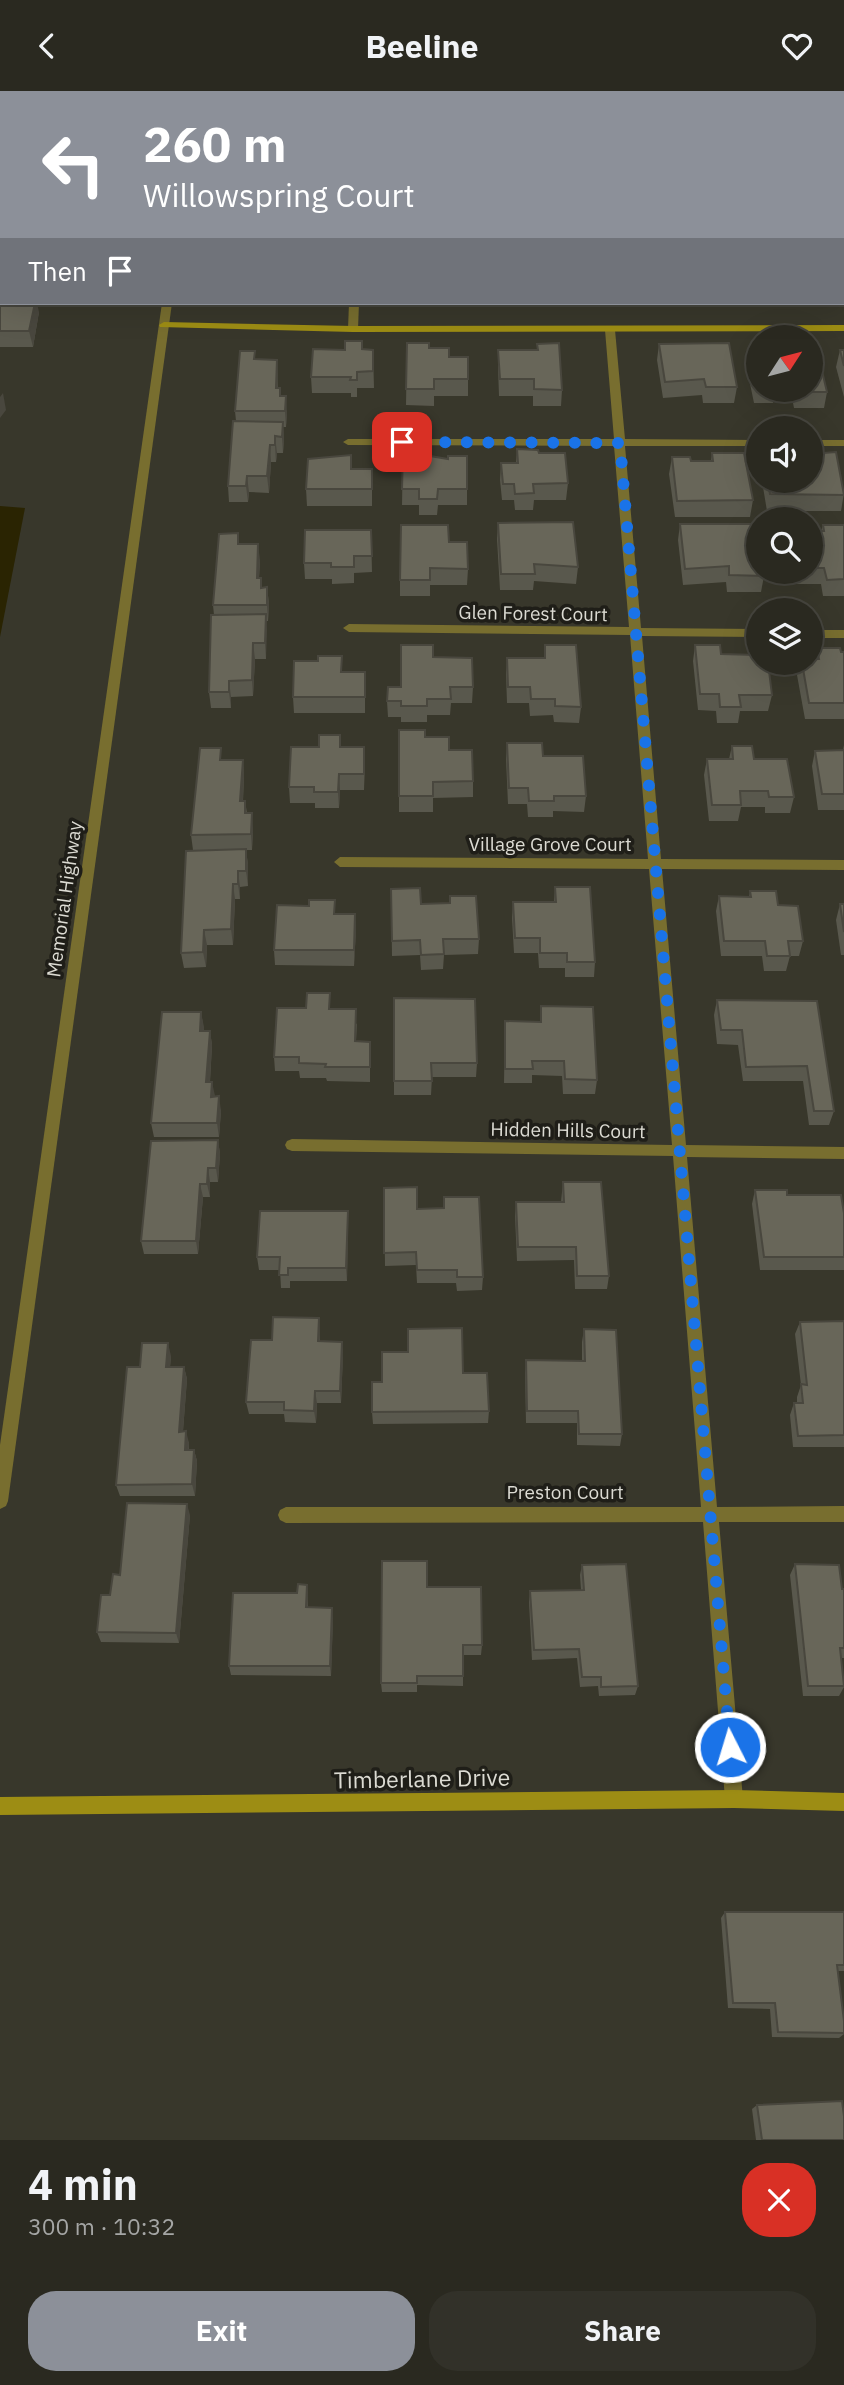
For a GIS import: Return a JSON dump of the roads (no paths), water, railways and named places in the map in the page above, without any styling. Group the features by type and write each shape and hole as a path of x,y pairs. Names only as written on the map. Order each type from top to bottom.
{"street":[{"name":"Memorial Highway","path":"0,1501 167,305"},
{"path":"353,329 354,305"},
{"path":"164,324 353,329 844,328"},
{"path":"610,330 638,632 734,1799"},
{"path":"348,442 746,443"},
{"path":"823,443 844,443"},
{"name":"Glen Forest Court","path":"349,628 746,633"},
{"path":"823,634 844,634"},
{"name":"Village Grove Court","path":"340,862 844,865"},
{"name":"Hidden Hills Court","path":"292,1146 844,1153"},
{"name":"Preston Court","path":"286,1515 710,1512 844,1514"},
{"name":"Timberlane Drive","path":"0,1806 734,1799 844,1802"}]}
